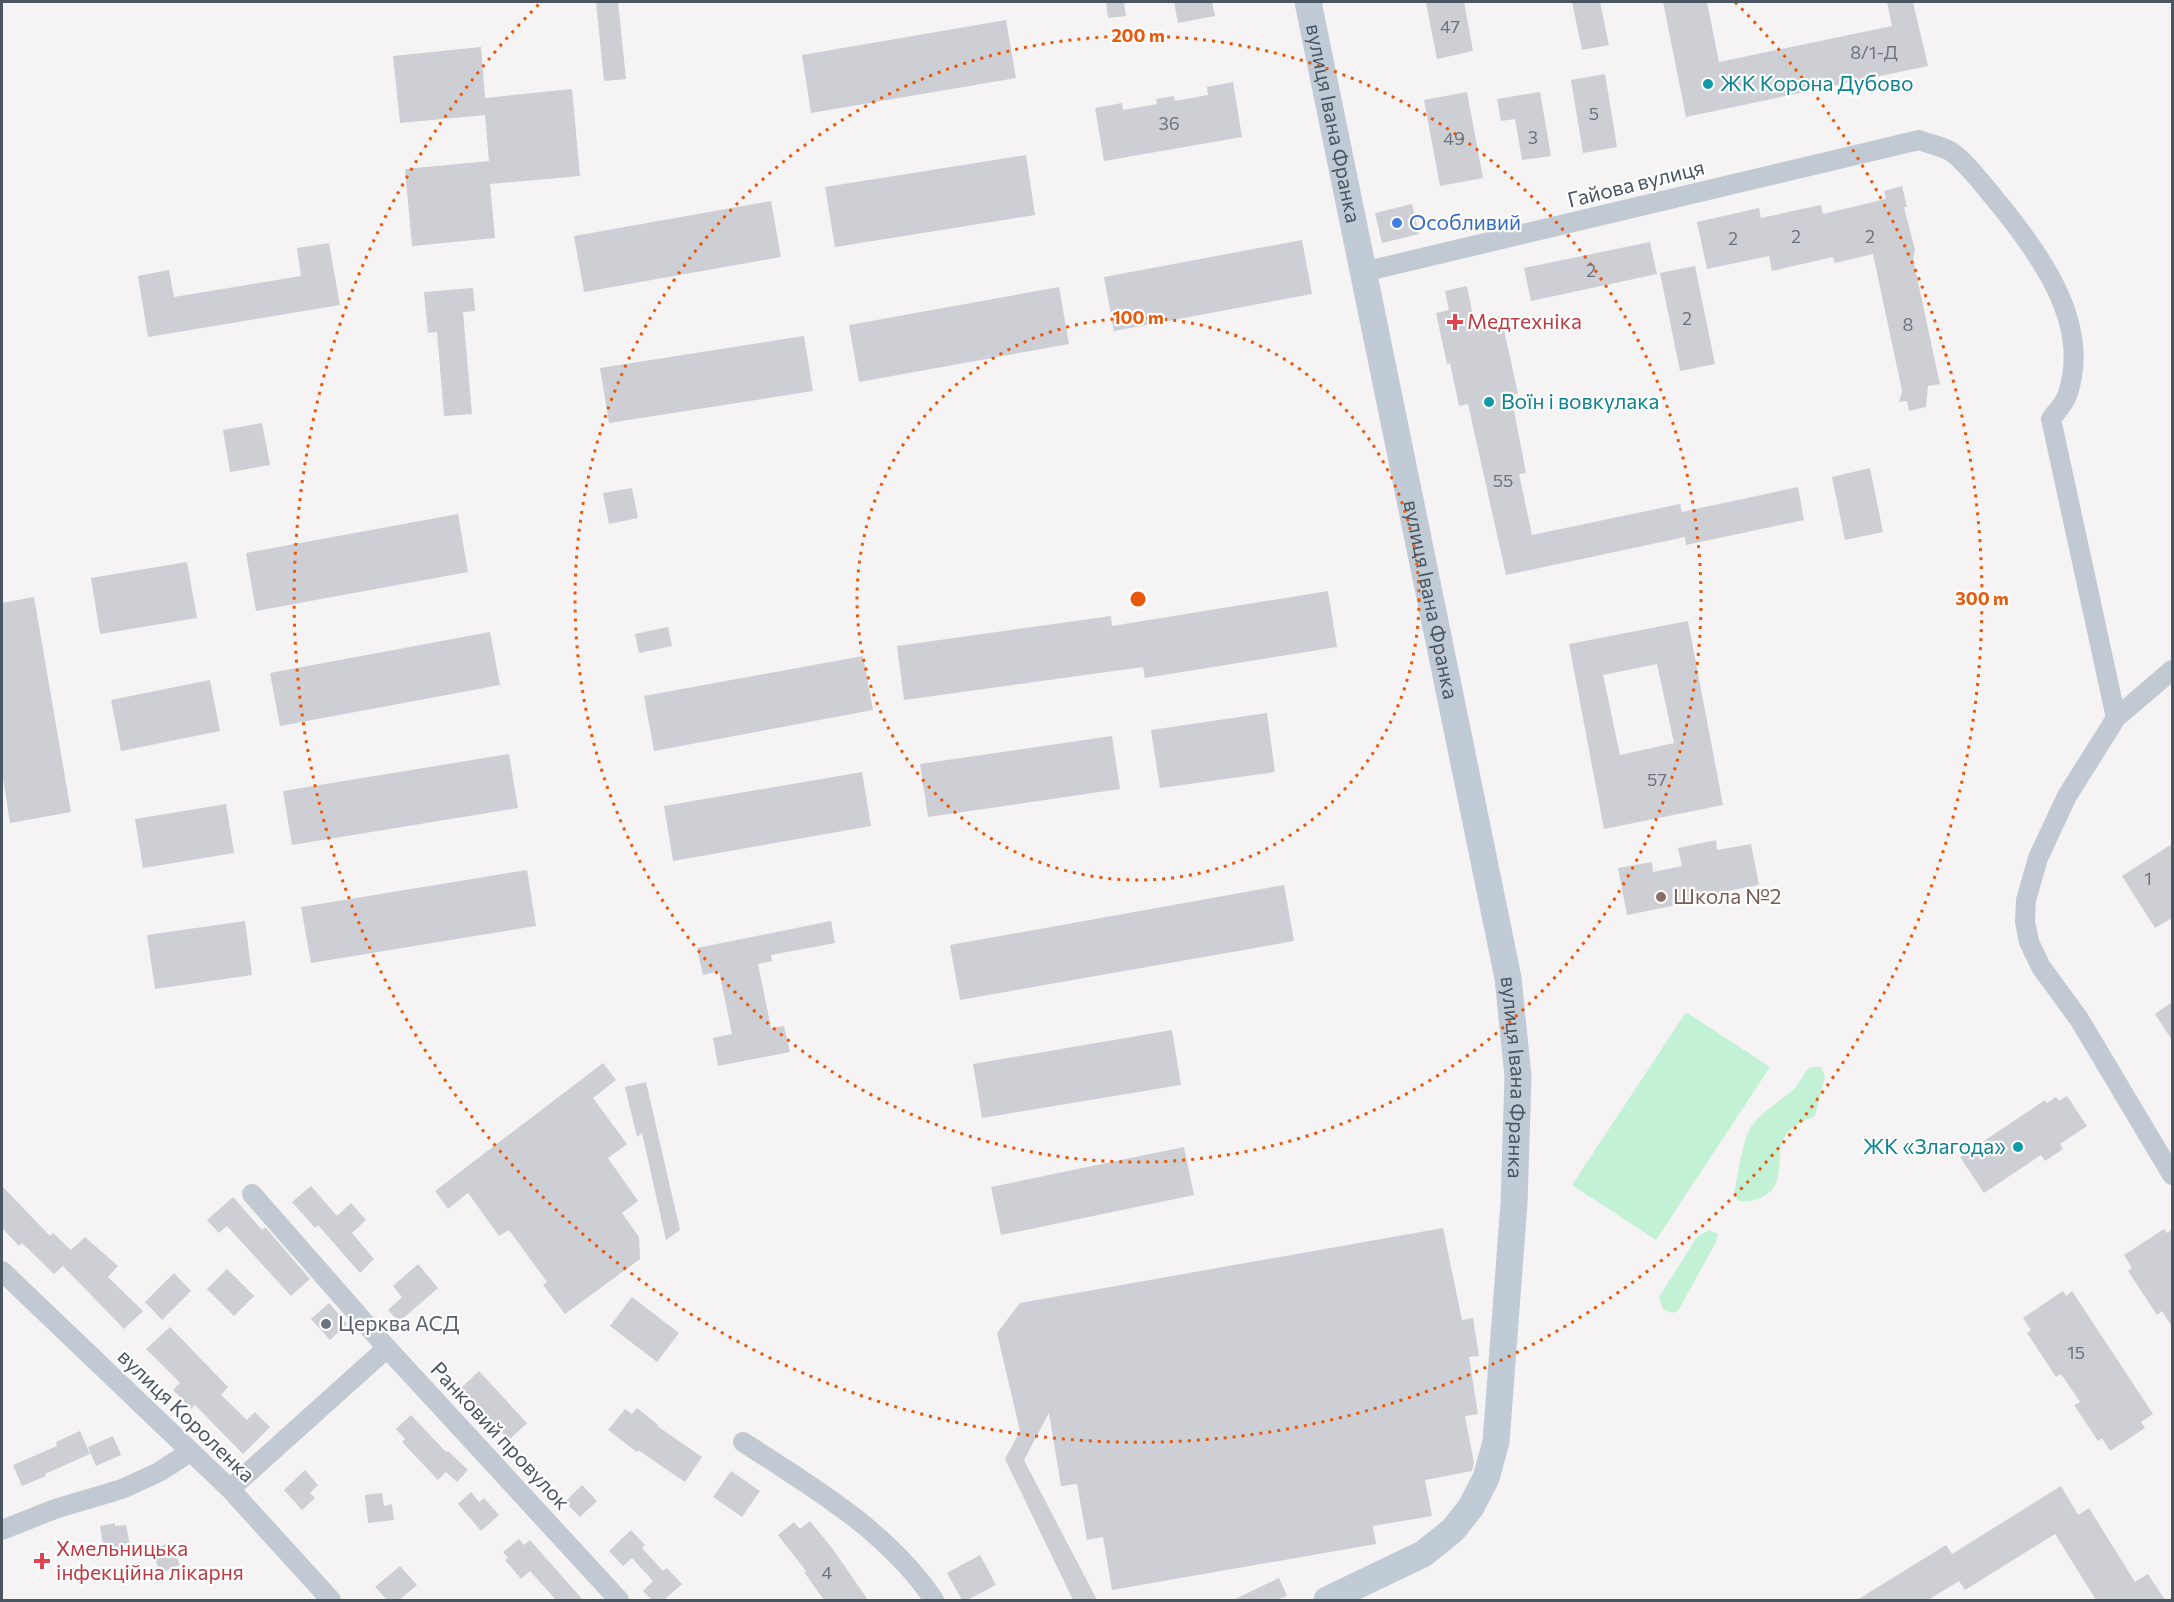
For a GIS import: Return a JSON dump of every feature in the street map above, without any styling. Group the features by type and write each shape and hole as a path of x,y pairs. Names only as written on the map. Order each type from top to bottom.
{"main road":[{"name":"вулиця Івана Франка","path":"1308,2 1508,978 1518,1076 1514,1203 1496,1442 1486,1478 1471,1507 1453,1530 1423,1554 1327,1600"}],"street":[{"name":"Гайова вулиця","path":"1363,272 1919,140 1950,152 1978,179 2028,241 2063,305 2073,343 2073,369 2067,398 2051,419 2115,718"},
{"path":"2172,670 2115,718 2067,796 2038,858 2026,900 2025,922 2029,942 2040,967 2079,1019 2172,1175"},
{"name":"Ранковий провулок","path":"252,1194 387,1348 619,1600"},
{"name":"вулиця Короленка","path":"2,1272 230,1489 331,1600"},
{"path":"230,1489 387,1348"},
{"path":"743,1442 847,1510 899,1556 934,1600"},
{"path":"2,1530 55,1509 122,1489 159,1472 190,1452"}],"green space":[{"path":"1686,1012 1770,1067 1656,1240 1572,1185"},
{"path":"1810,1067 1821,1067 1825,1076 1815,1116 1795,1126 1784,1137 1778,1175 1771,1191 1756,1199 1739,1201 1734,1196 1742,1151 1751,1127 1765,1111 1795,1088"},
{"path":"1709,1230 1718,1234 1716,1242 1678,1311 1672,1313 1663,1309 1659,1297 1697,1237"}],"building":[{"path":"596,2 618,2 626,79 604,81"},
{"path":"1106,2 1124,2 1126,16 1108,18"},
{"path":"1174,2 1212,2 1215,16 1178,23"},
{"path":"1464,2 1473,51 1437,59 1426,3"},
{"path":"1572,2 1600,2 1609,45 1582,50"},
{"path":"1663,2 1707,2 1719,62 1892,26 1887,2 1913,2 1928,66 1686,117"},
{"path":"1006,20 1016,78 811,113 802,55"},
{"path":"481,47 485,98 572,89 580,176 490,184 495,238 412,246 405,169 489,161 485,115 400,123 393,56"},
{"path":"1605,74 1617,147 1583,153 1571,80"},
{"path":"1233,82 1242,137 1104,161 1095,108 1122,103 1123,110 1157,104 1156,99 1174,96 1175,101 1208,95 1207,87"},
{"path":"1467,92 1483,178 1440,186 1424,100"},
{"path":"1540,92 1551,156 1522,160 1515,119 1501,121 1497,99"},
{"path":"1026,155 1035,215 835,247 825,187"},
{"path":"1902,186 1907,207 1904,207 1915,250 1913,259 1940,384 1928,386 1926,407 1909,411 1907,401 1899,402 1902,391 1873,254 1835,263 1833,257 1772,271 1769,256 1707,269 1697,222 1759,208 1761,218 1821,205 1823,214 1886,199 1884,191"},
{"path":"771,201 781,257 584,292 574,236"},
{"path":"1412,204 1419,234 1382,243 1375,213"},
{"path":"1302,240 1312,294 1114,331 1104,277"},
{"path":"1650,242 1657,274 1531,301 1524,268"},
{"path":"329,243 340,305 148,337 138,276 169,270 174,297 301,276 297,248"},
{"path":"1695,266 1715,364 1680,371 1660,273"},
{"path":"1467,286 1474,322 1501,316 1518,394 1511,395 1526,473 1519,474 1532,535 1680,504 1682,512 1798,487 1804,520 1686,545 1685,537 1506,575 1468,404 1459,406 1436,313 1449,310 1445,291"},
{"path":"1059,287 1069,344 859,382 849,325"},
{"path":"473,288 475,311 463,312 472,414 444,416 437,332 428,333 424,292"},
{"path":"804,336 813,391 609,423 600,368"},
{"path":"262,423 270,465 230,472 223,430"},
{"path":"1870,468 1883,532 1845,540 1832,477"},
{"path":"632,488 638,518 609,524 603,493"},
{"path":"458,514 468,572 256,611 246,553"},
{"path":"187,562 197,618 100,634 91,578"},
{"path":"1328,591 1337,647 1145,678 1143,667 904,700 897,646 1111,616 1112,626"},
{"path":"34,597 71,812 10,823 2,771 2,603"},
{"path":"1688,621 1723,805 1604,829 1569,644","holes":["1657,664 1674,743 1620,755 1603,675"]},
{"path":"668,627 672,646 639,653 635,634"},
{"path":"490,632 500,685 280,726 270,673"},
{"path":"863,656 873,710 654,751 644,696"},
{"path":"210,680 220,731 121,751 111,700"},
{"path":"1267,713 1275,772 1160,788 1151,730"},
{"path":"1112,736 1120,789 928,817 920,764"},
{"path":"509,754 518,808 292,845 283,791"},
{"path":"862,772 871,826 673,861 664,806"},
{"path":"226,804 234,853 143,868 135,819"},
{"path":"1716,840 1717,850 1751,844 1759,885 1707,895 1707,899 1627,915 1618,868 1652,862 1653,872 1682,866 1678,848"},
{"path":"2172,844 2172,918 2155,928 2122,876"},
{"path":"527,870 536,926 311,963 301,907"},
{"path":"1284,885 1294,941 960,1000 950,945"},
{"path":"245,921 252,975 155,989 147,935"},
{"path":"831,921 835,943 771,955 772,961 758,964 771,1028 784,1026 790,1052 718,1066 713,1038 732,1034 719,971 703,975 697,948"},
{"path":"2172,1002 2172,1040 2155,1014"},
{"path":"1172,1030 1181,1085 982,1118 973,1064"},
{"path":"603,1063 616,1080 593,1098 627,1144 608,1158 638,1201 622,1213 639,1237 640,1259 565,1314 543,1285 547,1282 509,1230 499,1236 468,1193 448,1209 435,1191"},
{"path":"646,1082 680,1230 666,1240 642,1133 637,1137 625,1087"},
{"name":"ЖК «Злагода»","path":"2067,1096 2087,1126 2060,1144 2063,1149 2045,1161 2041,1155 1984,1193 1960,1157 2045,1100 2047,1103 2056,1097 2059,1101"},
{"path":"1184,1147 1194,1195 1001,1235 991,1187"},
{"path":"2,1186 50,1236 53,1233 71,1250 85,1237 118,1266 108,1277 143,1311 124,1329 63,1266 54,1274 22,1243 19,1246 2,1228"},
{"path":"311,1186 337,1216 351,1203 366,1220 352,1233 374,1259 360,1273 318,1225 315,1228 292,1202"},
{"path":"233,1197 262,1230 265,1227 310,1279 291,1296 227,1226 219,1233 207,1220"},
{"path":"1443,1228 1462,1320 1473,1318 1479,1356 1469,1357 1478,1414 1465,1416 1474,1463 1472,1471 1425,1480 1432,1516 1373,1526 1376,1544 1112,1590 1103,1537 1087,1540 1077,1484 1061,1486 1049,1413 1024,1460 1097,1600 1073,1600 1005,1459 1020,1431 997,1333 1020,1303"},
{"path":"2164,1229 2167,1233 2172,1229 2172,1327 2162,1311 2157,1315 2128,1271 2132,1268 2124,1255"},
{"path":"418,1264 438,1288 399,1322 388,1310 402,1297 393,1286"},
{"path":"227,1269 254,1296 234,1316 207,1289"},
{"path":"174,1273 191,1291 162,1320 145,1302"},
{"path":"2063,1291 2066,1296 2072,1291 2153,1414 2141,1422 2145,1428 2110,1451 2102,1438 2098,1441 2074,1405 2080,1402 2061,1374 2056,1377 2027,1333 2031,1330 2023,1318"},
{"path":"632,1297 679,1333 657,1362 610,1326"},
{"name":"Церква АСД","path":"329,1303 347,1324 330,1340 311,1319"},
{"path":"170,1327 228,1387 221,1395 247,1420 255,1412 270,1427 243,1454 195,1405 191,1409 173,1390 180,1383 146,1349"},
{"path":"479,1371 527,1423 509,1440 459,1390"},
{"path":"637,1408 657,1426 702,1457 685,1482 638,1450 637,1452 608,1430 625,1409 632,1414"},
{"path":"411,1415 446,1452 448,1451 468,1470 457,1482 446,1472 438,1480 402,1442 405,1439 396,1429"},
{"path":"80,1431 90,1454 22,1486 13,1465 57,1446 56,1442"},
{"path":"113,1436 121,1455 96,1466 88,1447"},
{"path":"305,1470 318,1485 310,1493 315,1498 302,1510 284,1490"},
{"path":"731,1471 760,1491 742,1517 713,1497"},
{"path":"582,1485 597,1501 580,1517 565,1502"},
{"path":"2061,1486 2078,1515 2089,1508 2135,1582 2148,1574 2165,1600 2096,1600 2055,1534 1965,1590 1959,1581 1928,1600 1857,1600 1946,1545 1952,1554"},
{"path":"471,1492 479,1502 484,1498 499,1515 481,1531 458,1504"},
{"path":"382,1493 384,1506 392,1504 394,1520 368,1523 365,1495"},
{"path":"810,1521 868,1600 824,1600 804,1572 806,1571 778,1535 794,1522 800,1529"},
{"path":"115,1523 115,1526 126,1525 130,1545 104,1550 100,1526"},
{"path":"631,1530 645,1545 642,1548 663,1571 667,1568 682,1584 664,1600 652,1600 643,1591 653,1581 632,1558 623,1566 609,1551"},
{"path":"519,1539 524,1545 530,1540 583,1600 556,1600 530,1571 521,1579 505,1560 508,1558 503,1552"},
{"path":"170,1542 180,1565 161,1573 151,1551"},
{"path":"980,1555 996,1585 967,1600 962,1600 947,1573"},
{"path":"400,1566 417,1585 399,1600 387,1600 375,1587"},
{"path":"1279,1578 1287,1596 1277,1600 1233,1600"}],"place":[{"name":"ЖК Корона Дубово","path":"1708,84"},
{"name":"Особливий","path":"1397,223"},
{"name":"Медтехніка","path":"1455,322"},
{"name":"Воїн і вовкулака","path":"1489,402"},
{"name":"Школа №2","path":"1661,897"},
{"name":"ЖК «Злагода»","path":"2018,1147"},
{"name":"Церква АСД","path":"326,1324"},
{"name":"Хмельницька інфекційна лікарня","path":"42,1561"}]}
